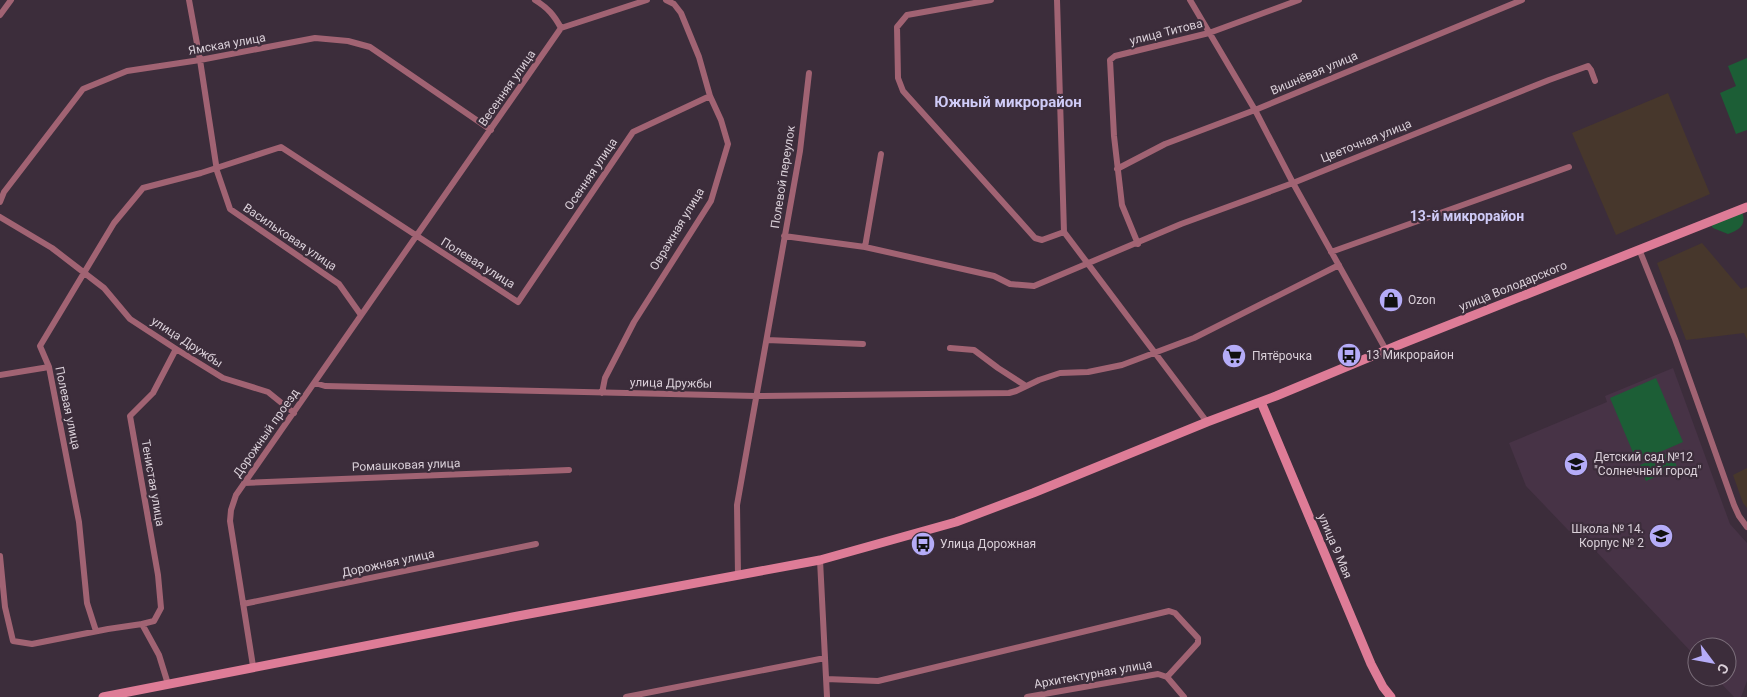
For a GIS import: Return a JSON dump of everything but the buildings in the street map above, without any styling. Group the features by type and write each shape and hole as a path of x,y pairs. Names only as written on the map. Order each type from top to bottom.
{"main road":[{"name":"улица Володарского","path":"103,697 137,694 168,684 253,666 820,560 956,522 1034,493 1747,206"},
{"name":"улица 9 Мая","path":"1261,402 1371,664 1383,687 1392,697"}],"street":[{"path":"0,15 11,0"},
{"name":"Васильковая улица","path":"189,0 217,169 230,209 339,284 361,315"},
{"path":"535,0 555,16 561,28 646,0"},
{"name":"Овражная улица","path":"602,393 605,378 634,322 711,201 728,144 721,120 710,96 700,57 682,13 674,4 666,0"},
{"path":"991,0 907,15 897,27 898,78 900,85 903,91 1035,238 1042,240 1064,232"},
{"path":"1057,0 1064,232 1207,422"},
{"path":"1190,0 1255,110 1293,183 1386,350"},
{"name":"улица Титова","path":"1117,169 1110,60 1115,56 1209,33 1299,0"},
{"name":"Вишнёвая улица","path":"1117,169 1165,144 1255,110 1522,0"},
{"name":"Весенняя улица","path":"416,236 561,28"},
{"name":"Ямская улица","path":"0,202 4,192 84,89 127,71 200,60 314,38 348,41 370,47 491,130"},
{"name":"Цветочная улица","path":"1087,263 1138,244 1181,224 1293,183 1485,105 1588,66 1595,81"},
{"name":"Полевой переулок","path":"809,73 800,151 784,236 864,247 994,276 1010,284 1034,286 1087,263"},
{"name":"Осенняя улица","path":"520,300 633,132 710,96"},
{"path":"217,169 279,148 416,236"},
{"path":"864,247 881,154"},
{"path":"1331,252 1569,167"},
{"name":"Полевая улица","path":"96,631 87,603 79,522 49,367 40,346 86,273 114,223 143,188 217,169"},
{"path":"1117,169 1122,206 1138,244"},
{"name":"улица Дружбы","path":"0,217 52,248 86,273 104,288 130,319 176,350 223,378 268,392 294,413"},
{"name":"Полевая улица","path":"416,236 426,244 520,300"},
{"name":"Дорожный проезд","path":"253,666 230,521 236,494 416,236"},
{"path":"738,575 737,505 768,340 784,236"},
{"path":"1639,249 1678,346 1734,505 1747,527"},
{"name":"улица Дружбы","path":"314,383 325,386 756,396 1009,393 1039,380 1060,374 1088,372 1122,365 1194,338 1339,265"},
{"path":"768,340 863,344"},
{"path":"950,348 974,350 1026,386"},
{"name":"Тенистая улица","path":"142,624 154,621 161,608 158,575 130,416 153,393 176,350"},
{"path":"0,375 49,367"},
{"name":"Ромашковая улица","path":"244,483 569,470"},
{"name":"Дорожная улица","path":"243,604 536,544"},
{"path":"0,556 5,607 13,641 32,644 142,624 159,655 168,684"},
{"path":"820,560 826,697"},
{"path":"826,679 878,680 1169,611 1175,613 1198,638 1198,643 1167,677"},
{"path":"626,697 825,658"},
{"name":"Архитектурная улица","path":"1026,697 1158,674 1167,677 1184,697"}],"shaded area":[{"path":"1668,93 1710,194 1616,235 1572,133"},
{"path":"1702,243 1741,289 1747,287 1747,340 1744,333 1686,340 1657,263"},
{"name":"Школа № 14. Корпус № 2","path":"1673,368 1730,524 1747,543 1747,681 1741,697 1734,697 1724,687 1737,687 1737,637 1687,637 1687,647 1575,529 1569,531 1526,486 1509,443 1607,402 1605,396"},
{"path":"1747,468 1747,508 1743,503 1733,475"}],"green space":[{"path":"1747,58 1747,130 1736,134 1720,93 1736,86 1728,66"},
{"path":"1742,212 1743,224 1739,229 1728,234 1713,228 1711,225"},
{"path":"1656,378 1683,442 1637,462 1610,398"},
{"path":"1671,452 1677,467 1646,481 1640,465"}],"place":[{"name":"Ozon","path":"1391,300"},
{"name":"13 Микрорайон","path":"1349,355"},
{"name":"Пятёрочка","path":"1234,356"},
{"name":"Детский сад №12 \"Солнечный город\"","path":"1576,464"},
{"name":"Школа № 14. Корпус № 2","path":"1661,536"},
{"name":"Улица Дорожная","path":"923,544"}],"district":[{"name":"Южный микрорайон","path":"1008,102"},
{"name":"13-й микрорайон","path":"1467,216"}]}
